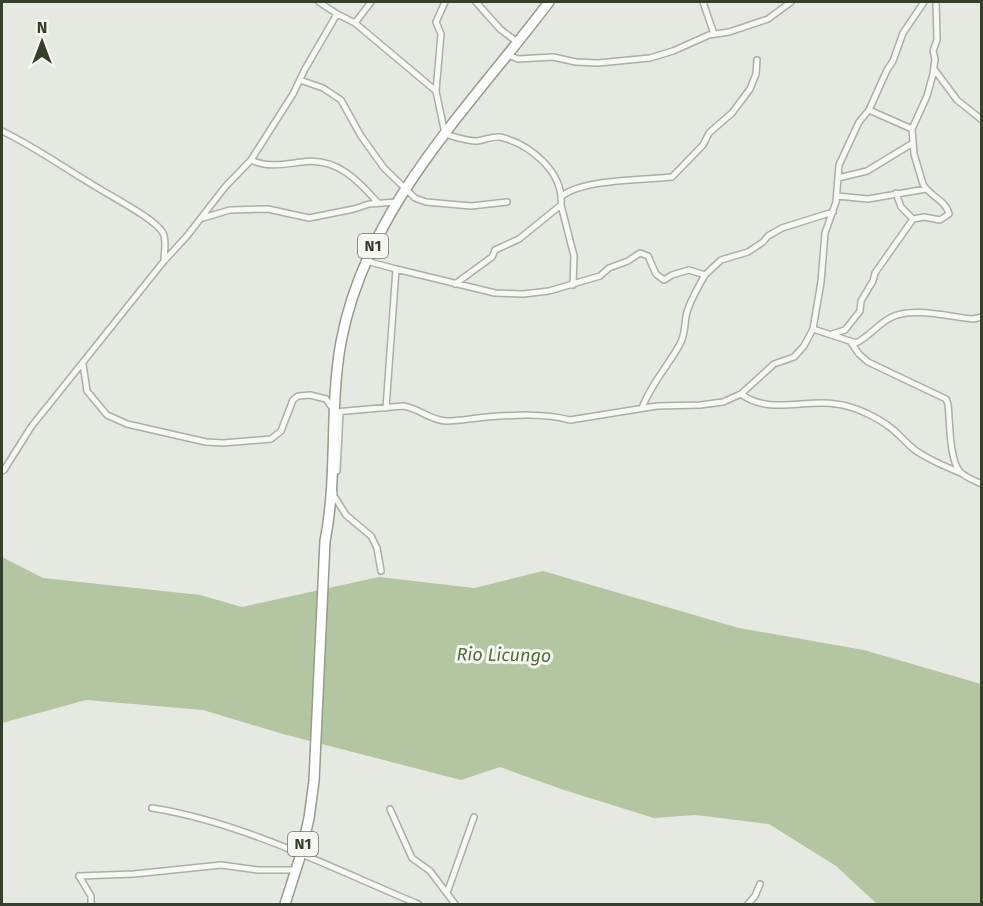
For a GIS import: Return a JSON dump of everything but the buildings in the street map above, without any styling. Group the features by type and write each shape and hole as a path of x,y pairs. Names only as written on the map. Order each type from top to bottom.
{"highway":[{"name":"N1","path":"285,904 301,854 314,781 325,541 330,514 331,468 338,412 341,341 350,308 374,242 422,164 549,2"}],"street":[{"path":"319,2 355,22 436,91"},
{"path":"355,22 371,2"},
{"path":"445,2 436,22 441,34 436,91 445,134 475,141 498,137 524,146 543,161 562,196 561,205 574,256 573,285"},
{"path":"476,2 500,29 517,42"},
{"path":"703,2 714,33"},
{"path":"507,55 518,59 553,57 576,62 598,63 662,55 714,33 729,32 768,20 790,2"},
{"path":"338,412 410,407 431,419 445,421 537,416 560,416 570,420 642,408 684,404 700,405 723,402 741,394 767,368 794,357 804,346 813,329 821,282 825,233 837,196 840,165 846,148 859,123 869,110 893,61 903,33 924,2"},
{"path":"831,334 845,330 860,311 861,301 875,273 913,219 924,217 940,220 949,214 947,208 926,189 914,154 912,129 927,96 934,69 933,51 937,40 936,2"},
{"path":"2,471 31,427 164,261 225,187 251,160 285,108 337,14"},
{"path":"562,196 574,189 601,183 672,177 703,145 709,133 732,113 750,89 756,74 757,60"},
{"path":"934,69 957,100 981,120"},
{"path":"300,80 323,88 341,100 384,168 415,198 426,202 471,206 507,202"},
{"path":"869,110 912,129"},
{"path":"2,130 30,144 144,216 162,232 165,242 164,261"},
{"path":"838,178 867,171 913,143"},
{"path":"251,160 280,166 311,161 340,167 378,203"},
{"path":"837,196 868,199 926,189"},
{"path":"896,193 901,207 913,219"},
{"path":"201,218 230,210 268,210 309,218 378,203 398,202"},
{"path":"454,284 485,263 492,257 495,250 519,239 561,205"},
{"path":"642,408 647,395 680,345 685,332 689,305 705,275 721,260 748,252 782,228 833,212"},
{"path":"366,261 454,284 506,294 549,291 573,285 600,276 609,268 628,261 640,252 648,256 656,274 664,280 689,270 705,275"},
{"path":"386,408 396,269"},
{"path":"813,329 856,343 888,319 906,313 973,319 981,317"},
{"path":"850,341 868,362 946,399 953,454 961,473"},
{"path":"83,364 87,391 106,415 127,424 206,442 271,440 281,431 293,400 298,396 317,396 326,399 338,412 334,496 346,515 371,536 377,548 381,571"},
{"path":"741,394 750,401 764,404 837,404 850,407 890,428 916,451 981,484"},
{"path":"152,808 183,813 301,854 418,904"},
{"path":"390,809 412,858 430,871 454,904"},
{"path":"447,893 474,816"},
{"path":"91,904 92,896 79,876 134,874 221,865 258,870 295,870"},
{"path":"748,904 755,896 760,884"}],"water":[{"name":"Rio Licungo","path":"2,557 43,578 200,595 242,607 379,577 474,588 543,571 739,628 864,650 981,684 981,904 877,904 836,866 769,824 696,815 654,818 500,767 461,780 283,734 203,710 86,700 2,723"}]}
